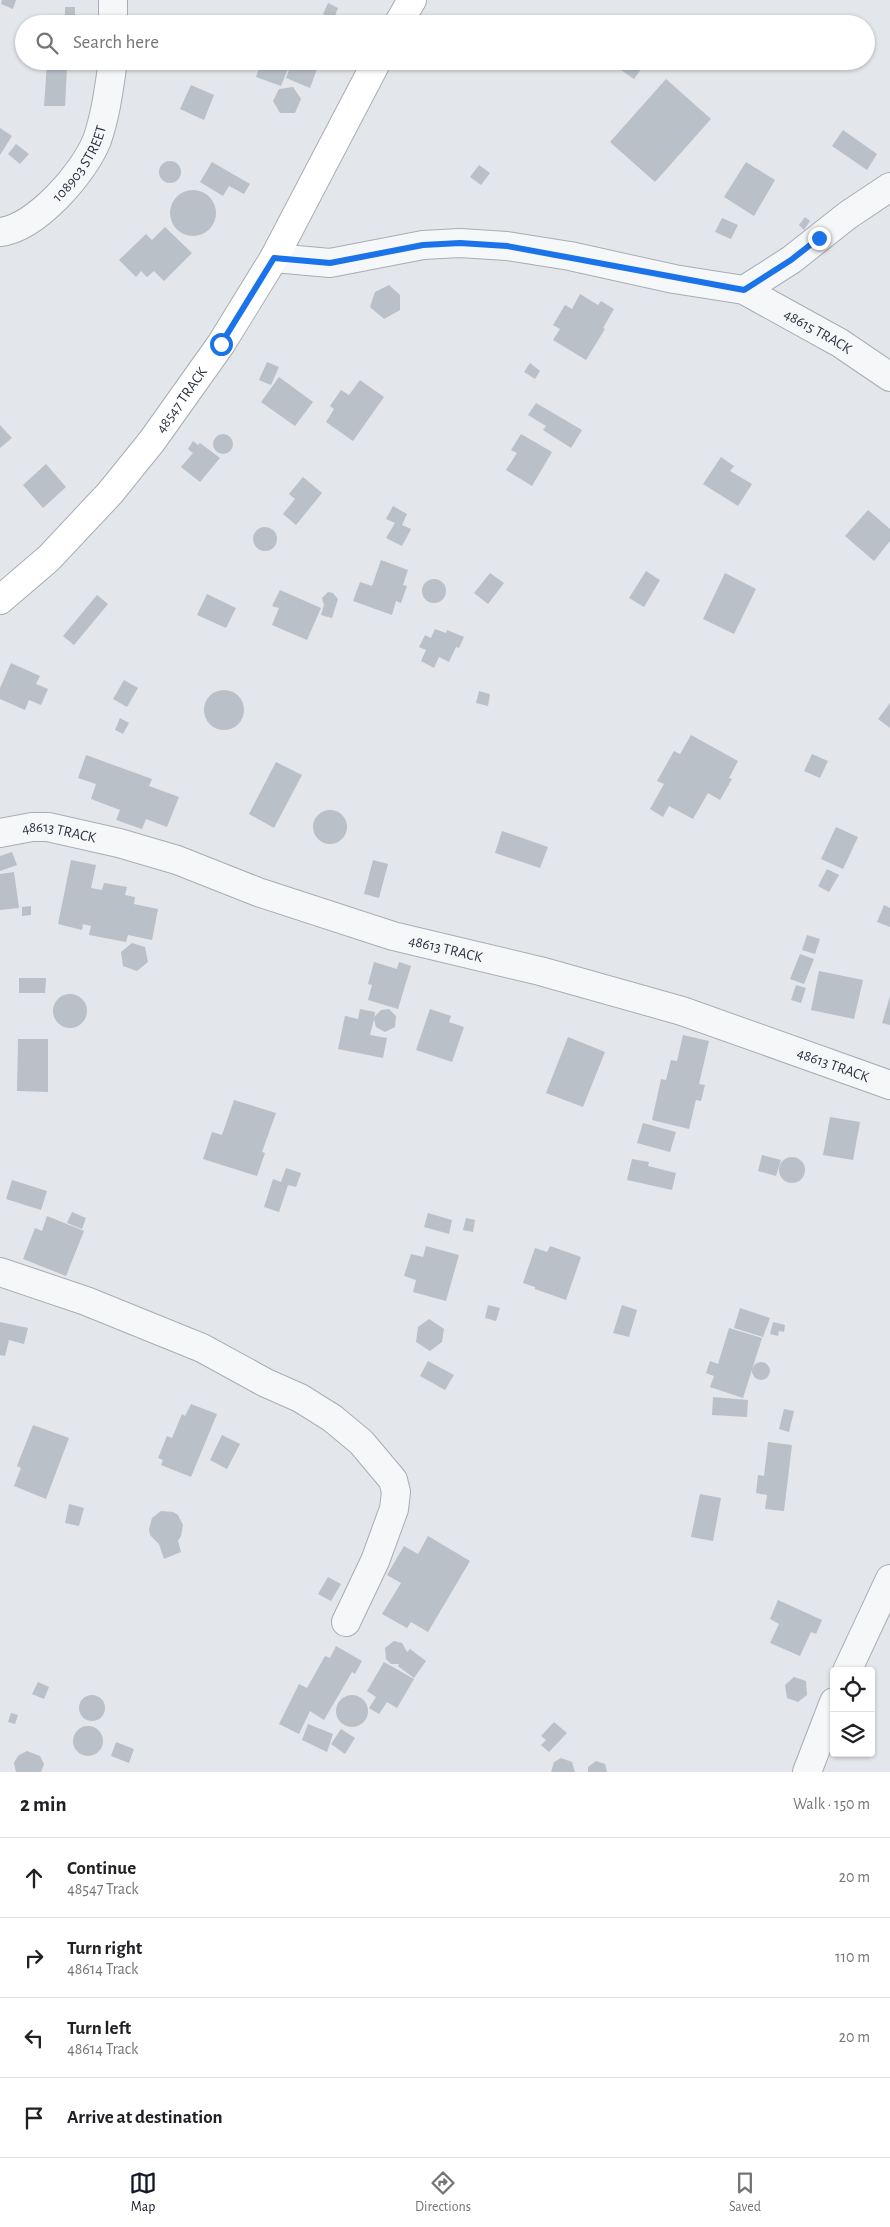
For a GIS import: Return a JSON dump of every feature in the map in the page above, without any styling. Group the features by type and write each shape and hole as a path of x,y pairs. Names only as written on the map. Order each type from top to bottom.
{"street":[{"path":"113,0 113,15"},
{"path":"403,15 412,0"},
{"name":"108903 STREET","path":"0,232 7,231 29,221 47,206 79,172 96,141 107,106 112,70"},
{"name":"48547 TRACK","path":"0,600 49,558 83,523 152,441 221,344 274,258 373,70"},
{"path":"744,290 791,260 848,215 890,187"},
{"name":"48615 TRACK","path":"274,258 330,263 423,245 460,243 507,246 744,290 840,343 890,377"},
{"name":"48613 TRACK","path":"0,833 32,827 48,827 119,843 177,860 258,892 393,936 540,971 682,1011 890,1085"},
{"path":"0,1272 94,1304 202,1348 300,1398 332,1418 361,1442 393,1480 396,1492 394,1509 374,1561 346,1622"},
{"path":"849,1667 890,1579"},
{"path":"808,1772 830,1712"}],"building":[{"path":"2,0 16,0 13,9 1,4"},
{"path":"328,3 338,8 335,15 323,14"},
{"path":"65,7 75,7 75,15 65,15"},
{"path":"47,70 67,70 65,106 44,106"},
{"path":"258,70 287,70 281,86 256,77"},
{"path":"289,70 317,70 310,88 286,78"},
{"path":"621,70 640,70 634,79"},
{"path":"666,79 711,119 655,182 610,142"},
{"path":"191,85 214,95 204,120 180,109"},
{"path":"293,87 301,99 295,113 280,113 273,101 279,89"},
{"path":"0,128 12,136 0,155"},
{"path":"843,130 877,154 867,170 832,146"},
{"path":"16,144 29,154 20,164 8,154"},
{"path":"170,161 178,164 181,172 178,180 170,183 162,180 159,172 162,164"},
{"path":"212,162 250,184 244,194 229,186 223,196 200,182"},
{"path":"746,162 775,180 754,216 724,197"},
{"path":"479,165 490,173 481,185 470,177"},
{"path":"193,190 206,194 212,200 216,213 212,226 206,232 193,236 180,232 174,226 170,213 174,200 180,194"},
{"path":"805,217 810,221 804,230 799,225"},
{"path":"722,218 738,225 731,239 715,232"},
{"path":"165,227 192,253 164,281 154,271 147,277 141,271 136,277 119,260 146,234 152,240"},
{"path":"389,285 400,295 400,310 384,319 370,307 375,292"},
{"path":"580,294 598,305 601,301 614,309 603,328 605,329 586,360 553,340 560,329 553,325 565,305 572,309"},
{"path":"267,362 279,367 271,385 259,380"},
{"path":"530,363 540,371 535,379 524,372"},
{"path":"279,377 313,402 295,426 261,402"},
{"path":"360,380 384,397 353,441 326,422 334,409 330,406 341,390 349,395"},
{"path":"536,403 582,430 571,448 543,430 546,426 528,415"},
{"path":"0,425 12,438 0,448"},
{"path":"223,434 230,437 233,444 230,451 223,454 216,451 213,444 216,437"},
{"path":"521,434 552,452 532,486 506,470 517,453 511,450"},
{"path":"193,441 198,445 200,443 220,458 200,482 181,467 193,453 188,449"},
{"path":"721,457 734,466 730,471 752,484 738,506 703,484"},
{"path":"46,464 66,487 43,508 23,485"},
{"path":"303,477 322,493 296,525 283,514 295,499 289,494"},
{"path":"393,506 407,514 402,525 411,529 402,546 386,538 395,523 386,519"},
{"path":"868,510 890,529 890,541 874,561 845,536"},
{"path":"265,527 270,528 276,534 276,544 270,550 265,551 260,550 254,544 253,539 254,534 260,528"},
{"path":"381,560 408,570 403,585 407,586 401,603 396,601 392,615 353,601 360,582 372,586"},
{"path":"646,571 660,580 644,607 629,598"},
{"path":"490,573 504,583 488,604 474,593"},
{"path":"725,573 756,589 734,634 703,619"},
{"path":"434,579 439,580 445,586 445,596 439,602 434,603 429,602 423,596 422,591 423,586 429,580"},
{"path":"280,590 321,608 307,640 272,625 279,608 272,606"},
{"path":"328,592 333,593 338,599 332,618 321,615 324,605 322,598"},
{"path":"207,594 236,608 226,628 197,615"},
{"path":"97,595 108,604 74,645 63,636"},
{"path":"435,629 446,633 447,630 464,637 459,648 456,647 449,662 439,657 434,668 421,661 426,650 419,647 425,635 431,638"},
{"path":"11,663 40,676 36,684 48,689 41,705 29,700 25,710 0,699 0,688"},
{"path":"124,680 138,688 127,707 113,699"},
{"path":"224,690 235,693 241,699 244,710 241,721 235,727 224,730 213,727 207,721 204,710 207,699 213,693"},
{"path":"479,691 490,694 488,706 476,703"},
{"path":"890,703 890,728 878,719"},
{"path":"120,718 129,723 123,734 115,730"},
{"path":"691,735 738,761 729,778 732,779 720,800 708,793 693,819 669,806 663,817 650,809 664,784 657,781 674,751 680,754"},
{"path":"812,754 828,761 820,778 804,771"},
{"path":"86,755 152,779 149,786 179,797 167,827 146,819 142,829 116,820 120,810 91,799 96,784 78,778"},
{"path":"276,762 302,775 274,828 249,814"},
{"path":"330,810 342,815 347,827 342,839 330,844 318,839 313,827 318,815"},
{"path":"836,827 858,837 843,869 821,859"},
{"path":"502,831 548,847 540,868 495,853"},
{"path":"12,852 17,865 0,871 0,856"},
{"path":"71,860 96,865 91,888 102,890 104,883 127,887 125,895 135,897 134,904 158,909 152,940 128,935 126,942 89,935 91,926 83,924 82,930 58,924"},
{"path":"373,860 388,864 379,898 364,894"},
{"path":"827,869 839,875 829,892 818,886"},
{"path":"14,872 19,908 0,910 0,874"},
{"path":"884,905 890,908 890,927 877,922"},
{"path":"31,906 31,915 22,916 22,907"},
{"path":"807,935 820,939 815,954 802,950"},
{"path":"132,943 145,947 148,962 137,971 123,966 121,952"},
{"path":"800,954 814,959 804,984 790,979"},
{"path":"374,962 397,969 399,962 411,966 398,1009 368,1000 372,985 368,984"},
{"path":"819,971 863,980 854,1019 811,1010"},
{"path":"19,978 46,978 45,993 19,993"},
{"path":"796,985 806,988 801,1003 791,1000"},
{"path":"70,994 77,995 82,999 86,1004 86,1018 82,1023 77,1027 70,1028 63,1027 58,1023 54,1018 53,1011 54,1004 58,999 63,995"},
{"path":"890,996 890,1025 882,1023"},
{"path":"360,1009 375,1012 374,1017 381,1010 389,1009 396,1016 395,1027 385,1032 376,1027 374,1019 370,1035 387,1038 383,1058 338,1049 345,1016 358,1019"},
{"path":"430,1009 451,1016 449,1022 464,1027 452,1062 416,1050"},
{"path":"683,1035 709,1041 699,1084 705,1085 701,1101 696,1100 689,1129 652,1120 661,1079 666,1080 671,1060 677,1061"},
{"path":"568,1037 605,1052 583,1107 546,1093"},
{"path":"18,1039 48,1039 48,1092 17,1091"},
{"path":"234,1100 276,1113 262,1152 265,1153 257,1176 203,1159 212,1132 222,1135"},
{"path":"830,1117 860,1122 853,1160 823,1155"},
{"path":"643,1123 676,1132 670,1152 637,1143"},
{"path":"762,1155 781,1160 776,1176 758,1171"},
{"path":"792,1157 801,1161 805,1170 801,1179 792,1183 783,1179 779,1170 783,1161"},
{"path":"632,1159 649,1162 648,1166 676,1173 672,1190 627,1180"},
{"path":"286,1168 301,1173 296,1187 288,1185 279,1212 264,1207 273,1179 281,1182"},
{"path":"12,1180 47,1191 41,1210 6,1199"},
{"path":"72,1212 86,1218 82,1229 67,1223"},
{"path":"428,1213 452,1220 449,1234 424,1227"},
{"path":"47,1216 84,1231 66,1276 23,1259 35,1228 42,1231"},
{"path":"466,1218 475,1220 473,1232 463,1230"},
{"path":"426,1246 459,1255 446,1301 413,1292 416,1280 404,1276 411,1254 423,1257"},
{"path":"550,1246 581,1257 566,1300 523,1283 535,1248 547,1252"},
{"path":"488,1305 500,1308 496,1321 485,1318"},
{"path":"622,1305 637,1310 629,1337 613,1333"},
{"path":"740,1308 770,1318 763,1337 734,1328"},
{"path":"429,1319 444,1329 442,1342 430,1351 416,1342 418,1327"},
{"path":"0,1322 28,1328 24,1344 9,1340 5,1356 0,1355"},
{"path":"773,1322 785,1325 784,1332 779,1331 778,1336 770,1334"},
{"path":"729,1328 762,1338 743,1398 710,1387 714,1376 706,1373 710,1361 718,1364"},
{"path":"428,1361 454,1375 445,1390 420,1376"},
{"path":"761,1362 767,1365 770,1371 767,1377 761,1380 755,1377 752,1371 755,1365"},
{"path":"713,1397 748,1400 747,1417 712,1415"},
{"path":"191,1404 217,1414 191,1477 161,1465 163,1460 158,1458 167,1436 172,1438 182,1414 185,1416"},
{"path":"784,1409 794,1411 789,1432 779,1429"},
{"path":"33,1425 69,1438 46,1499 14,1486 21,1468 17,1466"},
{"path":"222,1435 240,1444 227,1469 210,1460"},
{"path":"768,1442 792,1445 784,1511 765,1509 767,1495 756,1493 758,1475 764,1476"},
{"path":"700,1494 721,1498 713,1541 691,1537"},
{"path":"69,1504 84,1508 79,1526 65,1523"},
{"path":"161,1511 173,1512 178,1515 183,1525 178,1541 181,1552 164,1559 159,1544 150,1535 149,1529 152,1518"},
{"path":"428,1536 470,1561 428,1632 411,1622 407,1628 382,1614 401,1583 387,1575 404,1546 418,1554"},
{"path":"328,1577 341,1584 331,1601 318,1594"},
{"path":"778,1600 822,1620 816,1634 811,1632 800,1656 770,1643 779,1624 770,1619"},
{"path":"394,1641 402,1643 407,1652 410,1649 426,1661 414,1678 398,1666 399,1664 391,1664 386,1659 385,1648"},
{"path":"336,1646 362,1661 355,1674 352,1672 324,1720 310,1711 299,1734 279,1724 299,1684 307,1688 325,1656 330,1658"},
{"path":"384,1662 414,1679 397,1708 387,1702 379,1714 369,1708 376,1697 367,1691"},
{"path":"794,1677 806,1681 807,1695 798,1702 787,1698 785,1685"},
{"path":"38,1682 49,1687 44,1699 32,1694"},
{"path":"92,1695 101,1699 105,1708 101,1717 92,1721 83,1717 79,1708 83,1699"},
{"path":"352,1695 364,1699 368,1711 364,1723 352,1727 340,1723 336,1711 340,1699"},
{"path":"11,1713 18,1715 15,1724 8,1722"},
{"path":"554,1722 567,1733 549,1752 541,1745 546,1740 541,1736"},
{"path":"308,1724 333,1734 327,1752 302,1740"},
{"path":"88,1726 94,1727 102,1735 102,1747 94,1755 88,1756 82,1755 74,1747 73,1741 74,1735 82,1727"},
{"path":"341,1729 355,1738 345,1754 331,1744"},
{"path":"116,1742 134,1749 129,1763 111,1756"},
{"path":"27,1751 40,1756 44,1764 41,1772 16,1772 14,1763 16,1759"},
{"path":"561,1758 572,1762 575,1772 551,1772 554,1762"},
{"path":"596,1761 605,1764 607,1772 588,1772 588,1767"}],"route":[{"path":"221,344 274,258 301,262 330,263 423,245 460,243 507,246 570,256 674,278 744,290 791,260 819,238"}]}
